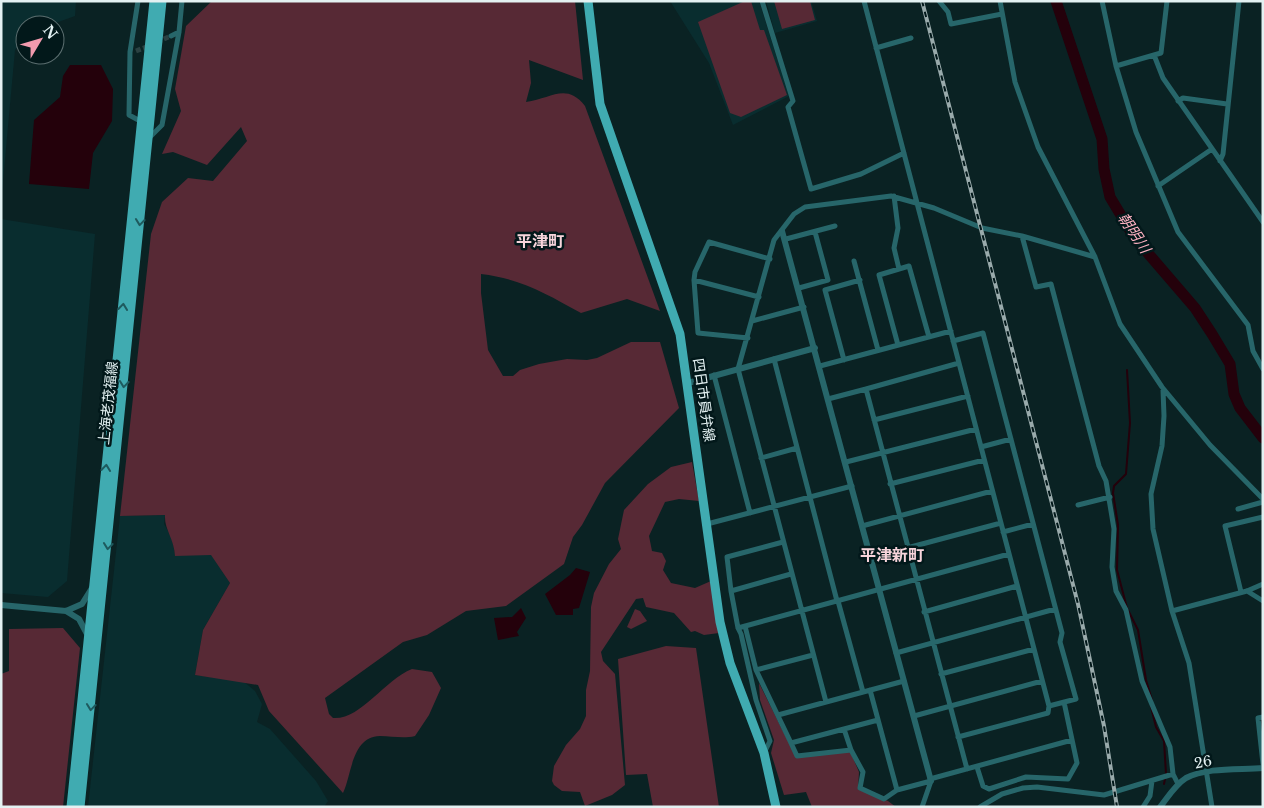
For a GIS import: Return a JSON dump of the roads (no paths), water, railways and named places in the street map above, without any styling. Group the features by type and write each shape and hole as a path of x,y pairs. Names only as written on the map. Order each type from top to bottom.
{"main road":[{"name":"上海老茂福線","path":"70,807 154,1"},
{"name":"上海老茂福線","path":"80,807 162,1"},
{"name":"四日市員弁線","path":"588,1 600,104 680,334 720,622 730,663 764,753 776,807"}],"street":[{"path":"138,1 133,31 129,115 142,122"},
{"path":"148,139 162,125 179,32 182,1"},
{"path":"762,1 793,101 788,107 811,189 861,174 904,154"},
{"path":"864,1 1049,706 1048,713 958,738"},
{"path":"940,1 948,12 951,24 1002,14"},
{"path":"1000,1 1016,82 1035,139 1049,170 1095,257 1120,324 1162,387 1210,445 1263,501 1238,509"},
{"path":"1102,1 1116,66 1136,132 1178,232 1248,325 1253,351 1263,369"},
{"path":"1116,66 1162,53 1167,1"},
{"path":"1220,161 1223,154 1239,1"},
{"path":"171,36 179,32"},
{"path":"876,48 911,38"},
{"path":"1154,56 1162,78 1263,222"},
{"path":"1178,100 1183,98 1227,104"},
{"path":"1158,186 1212,150"},
{"path":"826,702 738,369 774,240 794,214 805,207 879,196 894,196 982,228 1022,236 1095,257"},
{"path":"894,196 898,228 894,248 899,269"},
{"path":"786,239 835,226"},
{"path":"782,230 786,239 931,780 922,807"},
{"path":"799,288 828,280 815,232"},
{"path":"1022,236 1036,288 1051,284 1099,466 1106,481 1110,497 1114,529 1112,567 1116,591 1129,620 1142,681 1170,746 1171,774 1178,784"},
{"path":"748,338 698,332 694,272 709,242 770,259"},
{"path":"854,261 878,350"},
{"path":"898,345 879,274 909,266 929,337"},
{"path":"694,280 759,297"},
{"path":"844,360 825,290 860,280"},
{"path":"752,320 804,307"},
{"path":"820,366 951,331"},
{"path":"954,341 983,333 1062,633 1060,642 1076,699 1049,706"},
{"path":"688,383 815,348"},
{"path":"774,359 863,692"},
{"path":"828,398 959,363"},
{"path":"714,375 750,513"},
{"path":"1162,387 1164,402 1163,436 1151,494 1153,529 1172,611 1189,663 1212,807"},
{"path":"866,389 898,516 967,769"},
{"path":"874,420 968,396"},
{"path":"846,462 976,429"},
{"path":"981,447 1011,439"},
{"path":"761,458 797,448"},
{"path":"890,484 984,460"},
{"path":"707,524 852,486"},
{"path":"862,526 992,490"},
{"path":"1078,505 1110,497"},
{"path":"1263,517 1225,526 1244,592 1263,601"},
{"path":"907,548 1001,523"},
{"path":"1003,532 1033,524"},
{"path":"764,753 770,741 756,700 738,628 727,558 783,542"},
{"path":"738,628 1009,554"},
{"path":"731,591 791,574"},
{"path":"1172,611 1244,592 1263,584"},
{"path":"66,611 82,604 94,585"},
{"path":"924,612 1017,586"},
{"path":"1,605 66,611 79,619 88,638"},
{"path":"896,653 1055,609"},
{"path":"744,626 756,670 797,756 851,750"},
{"path":"941,674 1034,649"},
{"path":"756,670 813,655"},
{"path":"778,715 904,681"},
{"path":"914,716 1042,681"},
{"path":"870,690 897,790"},
{"path":"977,766 983,786 990,789 1026,777 1068,779 1077,764 1064,702"},
{"path":"1263,716 1258,718 1263,764"},
{"path":"791,742 878,720"},
{"path":"844,729 851,750 863,772 860,788 884,798 897,790 1072,740"},
{"name":"26","path":"1160,807 1178,784 1193,775 1207,772 1263,768"},
{"path":"980,807 1002,794 1029,787 1104,795 1171,774"},
{"path":"1143,807 1150,796 1152,781"}],"waterway":[{"name":"朝明川","path":"1056,1 1102,139 1104,169 1110,197 1134,237 1195,308 1212,334 1230,364 1234,394 1240,408 1263,438"},
{"path":"1127,370 1130,423 1126,474 1114,486 1113,493 1118,525 1117,570 1127,608 1138,630 1146,680 1152,700"},
{"path":"1151,707 1156,727 1164,741 1166,774"},
{"path":"1164,784 1165,779"}],"tunnel":[{"path":"157,42 171,36"},
{"path":"136,51 149,46"}],"railway":[{"path":"922,1 1078,604 1104,726 1117,807"}],"district":[{"name":"平津町","path":"540,241"},
{"name":"平津新町","path":"892,555"}]}
